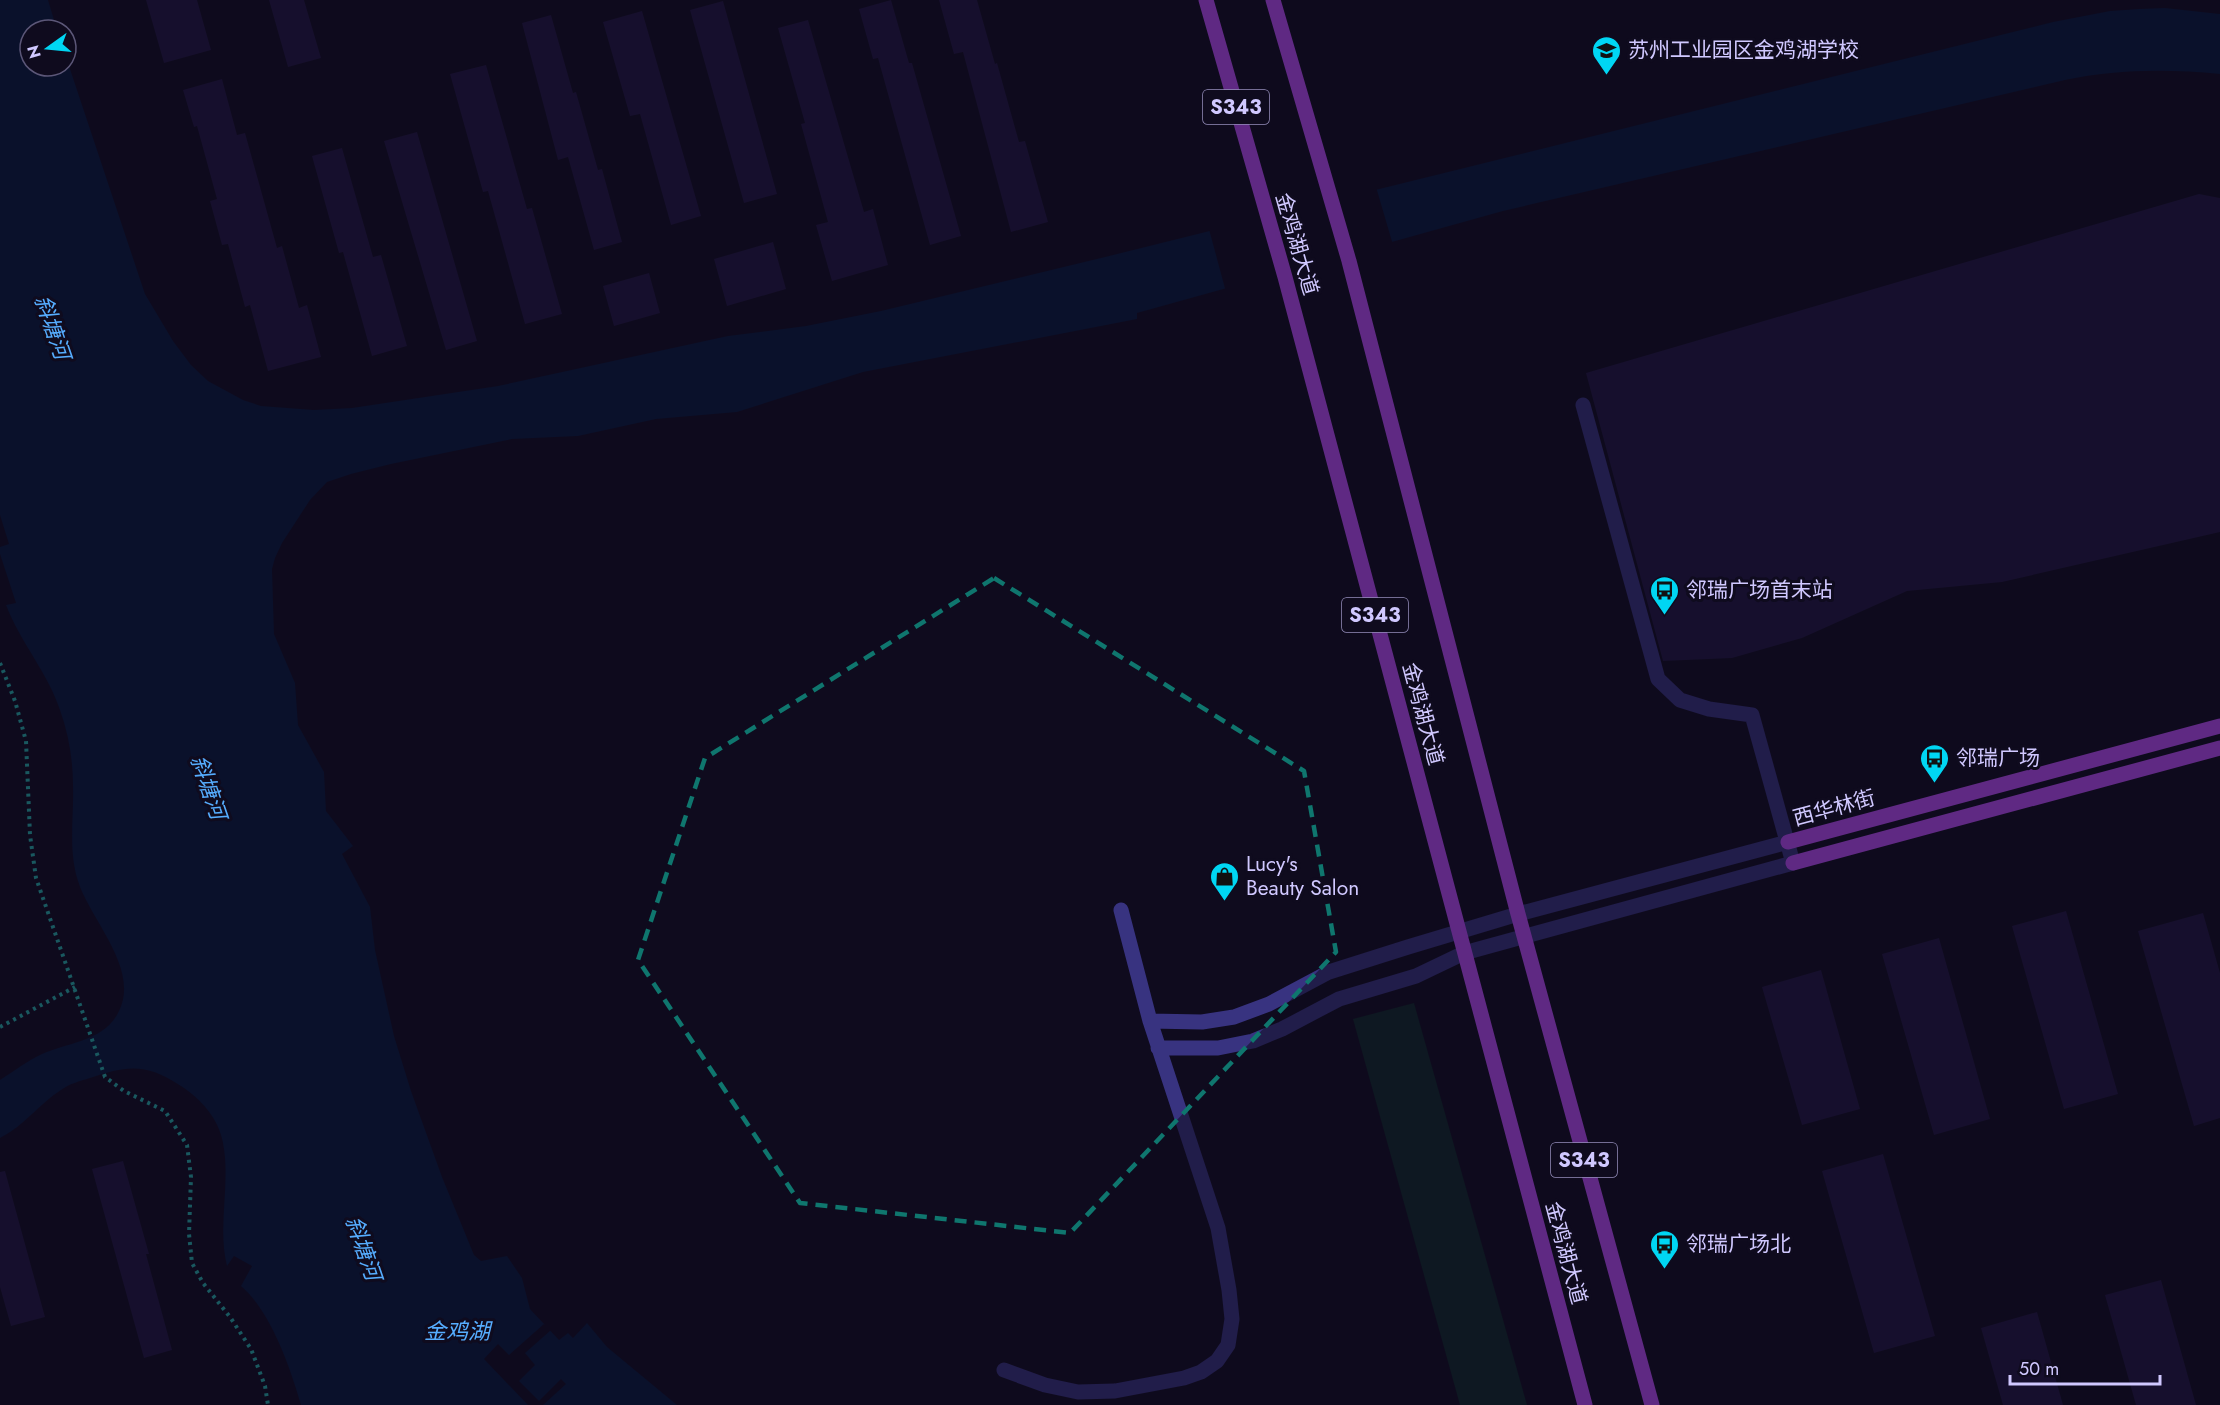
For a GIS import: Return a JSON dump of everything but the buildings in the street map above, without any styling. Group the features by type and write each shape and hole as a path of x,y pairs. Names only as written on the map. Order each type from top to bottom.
{"main road":[{"name":"金鸡湖大道","path":"1206,0 1285,277 1585,1405"},
{"name":"金鸡湖大道","path":"1273,0 1349,261 1523,935 1652,1405"},
{"name":"西华林街","path":"1788,842 2220,726"},
{"name":"西华林街","path":"1793,862 2220,748"}],"street":[{"path":"1583,405 1658,679 1680,700 1709,709 1752,715 1793,862"},
{"name":"西华林街","path":"1150,1021 1202,1022 1234,1017 1269,1004 1329,972 1459,931 1788,842"},
{"name":"西华林街","path":"1158,1048 1218,1048 1253,1041 1282,1029 1339,999 1416,976 1464,953 1793,862"},
{"path":"1004,1370 1045,1385 1078,1392 1115,1391 1176,1380 1201,1371 1217,1361 1228,1345 1232,1318 1218,1228 1158,1048 1121,910"}],"path":[{"path":"0,663 15,701 26,741 30,835 36,878 105,1077 124,1091 165,1111 187,1145 191,1177 189,1234 192,1263 203,1283 230,1317 251,1349 269,1404"},
{"path":"0,1027 75,987"}],"highlighted area":[{"path":"994,578 1304,771 1336,952 1070,1233 800,1203 638,960 705,758"}],"green space":[{"path":"1414,1003 1527,1405 1460,1405 1353,1019"}],"water":[{"path":"0,0 48,0 53,18 18,18 18,78 73,78 145,294 173,341 191,365 208,381 243,400 261,406 314,410 352,408 498,386 728,336 806,326 881,311 2053,22 2110,11 2165,8 2220,14 2220,74 2142,71 2065,80 1503,211 1137,313 1137,319 863,372 737,412 656,419 578,436 512,439 391,464 327,482 310,500 275,558 272,569 274,634 295,683 298,725 324,772 326,811 353,846 342,854 370,907 375,950 394,1036 442,1177 474,1255 481,1261 507,1256 522,1278 530,1309 559,1340 568,1333 573,1338 587,1323 607,1347 677,1405 301,1405 285,1358 270,1325 252,1297 241,1286 252,1266 234,1256 227,1266 223,1235 226,1174 223,1143 218,1126 208,1110 195,1097 181,1086 157,1073 137,1068 115,1071 64,1088 0,1138 0,1080 42,1054 96,1035 105,1029 119,1011 124,995 123,978 118,961 84,896 75,869 72,846 72,767 63,719 55,696 6,605 16,603 0,554 0,547 9,544 0,515"}],"pier":[{"path":"1376,187 1393,245 1226,292 1209,229"},
{"path":"544,1324 551,1330 525,1353 535,1365 519,1381 539,1401 561,1379 566,1384 543,1405 528,1405 484,1359 498,1344 509,1355"}],"place":[{"name":"苏州工业园区金鸡湖学校","path":"1607,76"},
{"name":"邻瑞广场首末站","path":"1665,616"},
{"name":"邻瑞广场","path":"1935,784"},
{"name":"Lucy's Beauty Salon","path":"1225,902"},
{"name":"邻瑞广场北","path":"1665,1270"}],"water label":[{"name":"斜塘河","path":"53,327"},
{"name":"斜塘河","path":"209,787"},
{"name":"斜塘河","path":"364,1248"},
{"name":"金鸡湖","path":"457,1331"}]}
